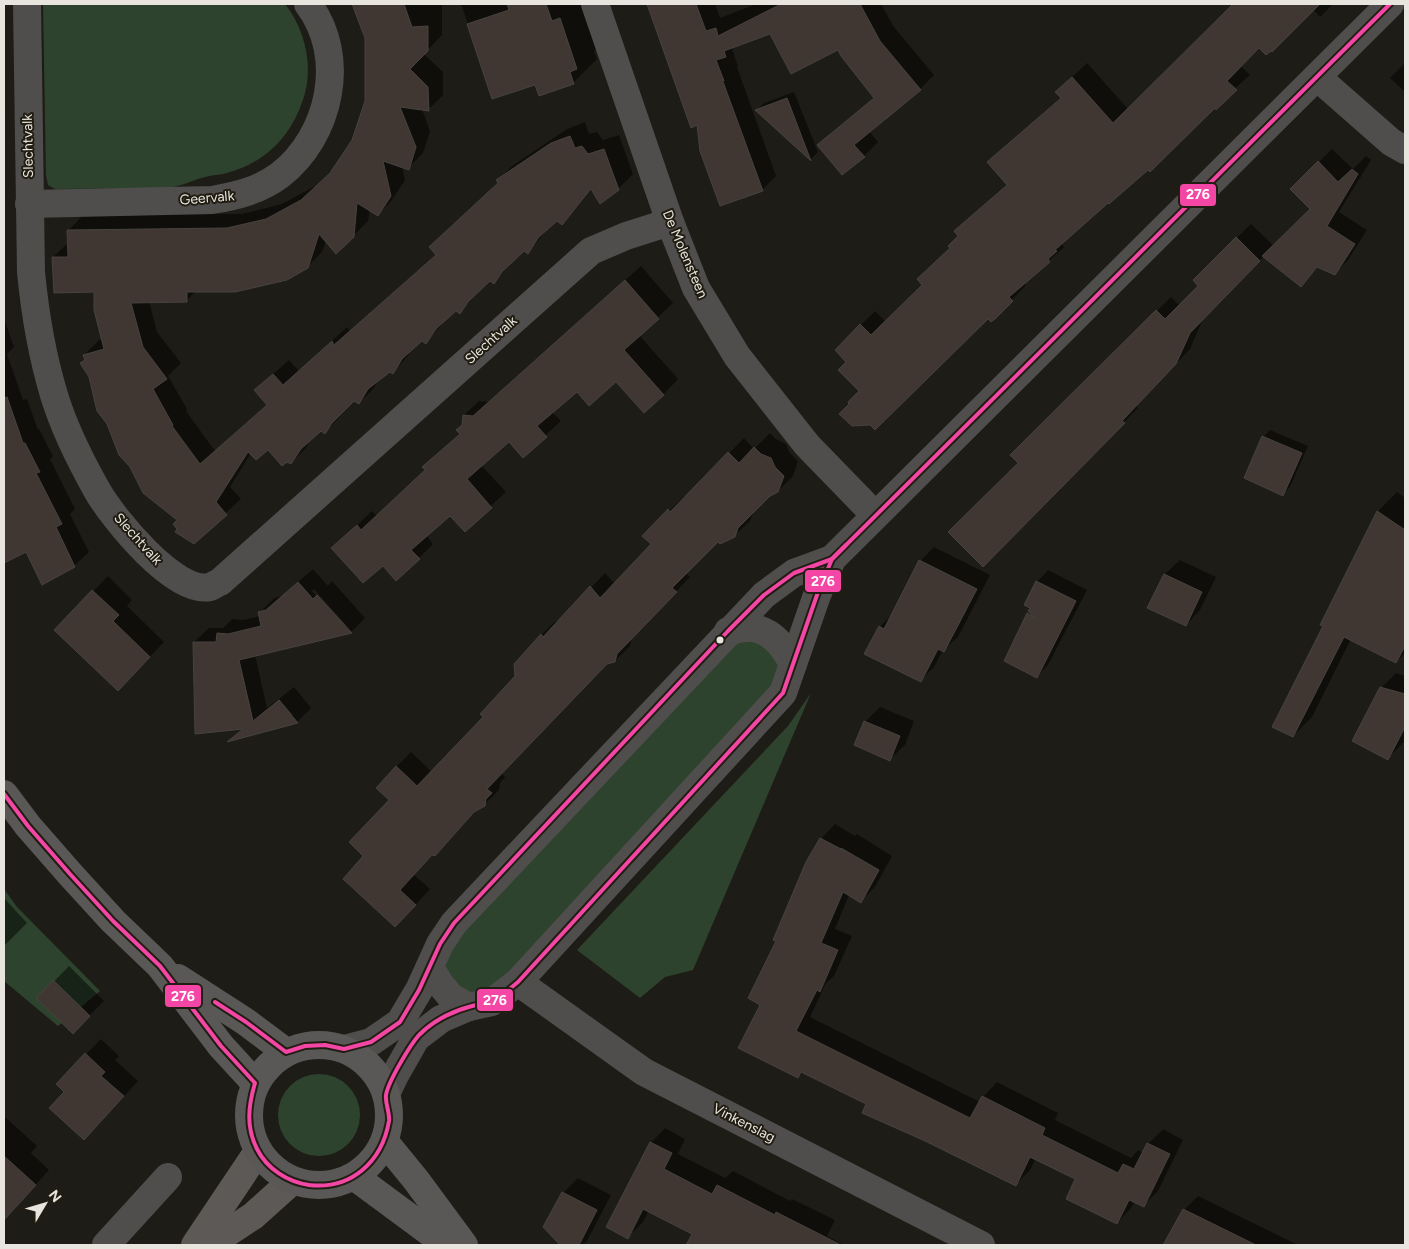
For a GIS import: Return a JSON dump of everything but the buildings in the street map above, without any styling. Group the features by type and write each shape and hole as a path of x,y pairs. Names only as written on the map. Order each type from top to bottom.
{"main road":[{"path":"4,794 28,826 70,874 113,921 160,966 221,1046 256,1083"},
{"path":"160,966 246,1022 286,1052"},
{"path":"325,1045 344,1049 363,1060 377,1075 386,1094 390,1118 385,1142 372,1163 355,1177 335,1185 313,1186 292,1181 273,1170 258,1151 249,1130 248,1106 256,1083 270,1064 286,1052 305,1046 325,1045"},
{"path":"385,1142 464,1245"},
{"path":"195,1245 258,1151"},
{"path":"355,1177 447,1245"},
{"path":"209,1245 253,1216 292,1181"}],"street":[{"name":"Slechtvalk","path":"27,4 31,272 35,311 54,397 72,442 99,493 124,527 154,560 179,579 197,586 209,587 220,582 591,251 626,236 670,222"},
{"name":"Geervalk","path":"29,204 212,200 236,196 259,188 279,176 297,160 311,140 322,119 328,96 330,72 328,50 321,28 308,4"},
{"name":"De Molensteen","path":"595,4 670,222 696,288 737,356 807,445 875,515"},
{"path":"386,1094 416,1038 441,1019 469,1006 492,1002 518,982 782,692 832,559 1390,4"},
{"path":"1317,77 1391,142 1405,150"},
{"path":"344,1049 371,1042 400,1022 430,967 440,944 454,923 728,631 764,595 794,573 832,559"},
{"path":"728,631 752,628 774,637 787,652 794,664"},
{"path":"430,967 440,984 451,997 469,1006"},
{"name":"Vinkenslag","path":"518,982 644,1072 981,1245"},
{"path":"106,1245 168,1177"}],"green space":[{"path":"43,4 285,4 292,13 302,35 308,70 305,93 294,121 277,144 267,153 242,168 227,173 205,177 165,189 55,189 48,185 46,175"},
{"path":"748,637 780,657 783,674 504,984 469,997 445,971 447,955 452,942 727,646"},
{"path":"811,693 693,970 665,977 640,998 577,950 788,726"},
{"path":"4,889 17,907 100,991 58,1026 4,981"},
{"path":"311,1074 327,1074 342,1081 353,1092 360,1107 357,1131 348,1144 327,1156 311,1156 296,1149 285,1138 278,1123 278,1107 285,1092 296,1081"}],"transit line":[{"name":"276","path":"4,794 28,826 70,874 113,921 160,966 221,1046 255,1083 249,1117 251,1133 253,1141 266,1163 286,1178 309,1185 338,1183 351,1178 372,1161 379,1149 389,1121 386,1098 388,1089 400,1064 419,1035 437,1021 451,1014 494,1000 518,982 783,693 817,595 832,559 1390,4"},
{"name":"276","path":"215,1002 286,1052 305,1046 325,1045 344,1049 371,1042 400,1022 419,990 440,944 454,923 764,595 794,573 832,559 846,545"}]}
